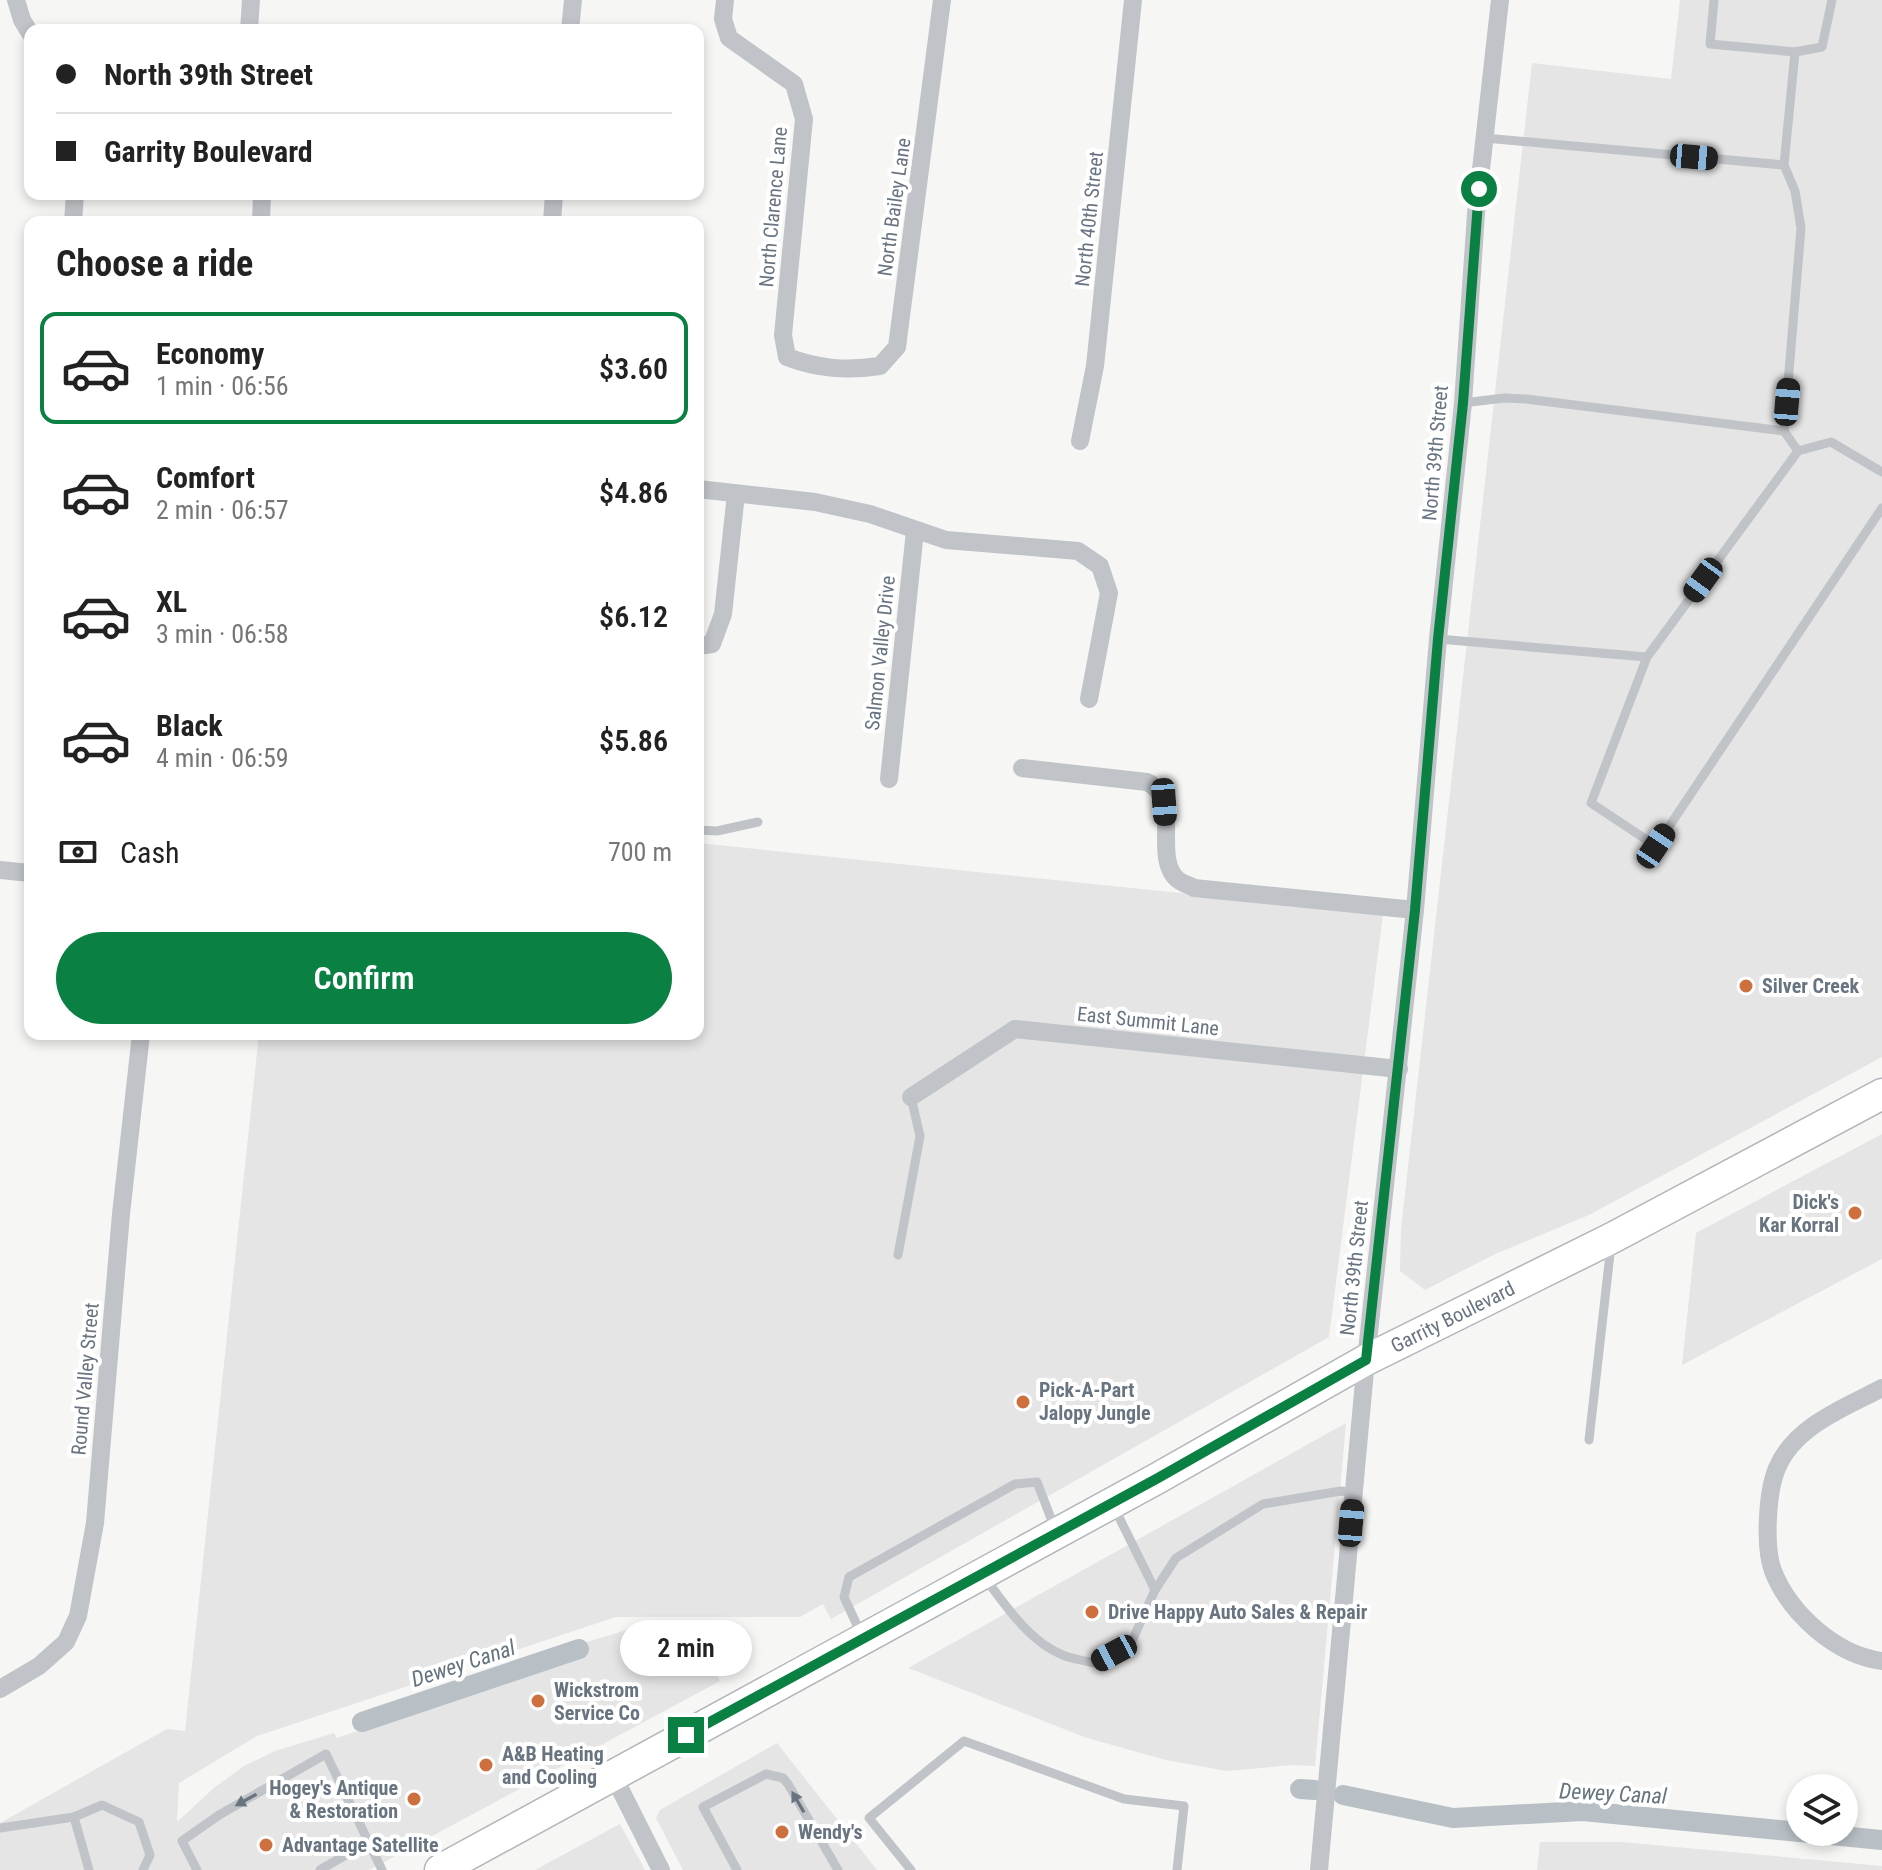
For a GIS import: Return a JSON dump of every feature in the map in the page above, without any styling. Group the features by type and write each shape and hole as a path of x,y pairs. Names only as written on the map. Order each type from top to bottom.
{"main road":[{"name":"Garrity Boulevard","path":"440,1870 1366,1360 1612,1238 1882,1094"}],"street":[{"path":"16,0 24,24"},
{"path":"249,24 251,0"},
{"path":"571,24 573,0"},
{"name":"North Clarence Lane","path":"725,0 723,19 729,38 794,84 804,119 783,335 787,357 833,370"},
{"name":"North Bailey Lane","path":"833,370 880,366 897,347 942,0"},
{"name":"North 40th Street","path":"1080,441 1095,366 1133,0"},
{"name":"North 39th Street","path":"1319,1870 1366,1360 1415,910 1438,639 1463,403 1476,214 1500,0"},
{"path":"704,490 815,502 856,511 946,540 1078,551 1100,566 1109,593 1089,699"},
{"path":"705,645 723,614 736,494"},
{"name":"Salmon Valley Drive","path":"889,779 915,531"},
{"path":"1022,768 1147,782 1155,786 1164,802 1169,864 1176,878 1194,888 1415,910"},
{"path":"0,870 24,872"},
{"name":"East Summit Lane","path":"911,1097 1015,1029 1399,1069"},
{"name":"Round Valley Street","path":"0,1689 39,1666 66,1642 78,1616 95,1523 121,1214 140,1040"},
{"path":"1882,1388 1816,1422 1798,1439 1778,1467 1768,1526 1772,1569 1788,1600 1835,1644 1868,1659 1882,1661"},
{"path":"613,1775 661,1870"}],"lane":[{"path":"1714,0 1710,44 1795,52 1822,47 1832,0"},
{"path":"1795,52 1784,165 1795,191 1801,228 1784,431 1798,451"},
{"path":"1485,138 1784,165"},
{"path":"1463,403 1526,399 1784,431"},
{"path":"1882,472 1831,442 1798,451 1647,657 1591,803 1656,846 1882,508"},
{"path":"1438,639 1647,657"},
{"path":"704,830 717,831 758,822"},
{"path":"898,1255 920,1136 911,1097"},
{"path":"1589,1440 1612,1238"},
{"path":"863,1639 844,1597 849,1577 1015,1484 1037,1482 1056,1532"},
{"path":"982,1574 1017,1620 1035,1637 1062,1655 1095,1663 1132,1641 1155,1590 1176,1558 1263,1504 1341,1491 1354,1492"},
{"path":"1112,1502 1155,1590"},
{"path":"911,1870 869,1818 964,1741 1124,1799 1184,1806 1177,1870"},
{"path":"197,1870 182,1841 219,1815 326,1754 382,1870"},
{"path":"737,1870 703,1807 766,1774 783,1778 838,1870"},
{"path":"0,1828 74,1817 102,1805 139,1822 150,1855 143,1870"},
{"path":"74,1817 89,1870"},
{"path":"320,1870 368,1842"}],"shaded area":[{"path":"1680,0 1882,0 1882,1057 1589,1215 1495,1254 1425,1290 1400,1271 1401,1229 1532,63 1671,79"},
{"path":"704,844 1383,914 1329,1337 831,1619 823,1604 800,1617 616,1617 257,1736 179,1783 177,1822 215,1787 244,1766 275,1751 334,1733 337,1738 582,1654 580,1644 637,1627 675,1633 689,1657 705,1649 720,1681 369,1870 0,1870 0,1823 167,1729 185,1731 258,1040 704,1040"},
{"path":"1882,1134 1882,1259 1682,1365 1696,1233"},
{"path":"1346,1423 1315,1766 1227,1771 1166,1760 1087,1738 908,1668"},
{"path":"777,1743 877,1870 683,1870 656,1818 660,1810"},
{"path":"620,1824 645,1870 535,1870"},
{"path":"1540,1842 1621,1842 1882,1866 1882,1870 1537,1870"}],"waterway":[{"name":"Dewey Canal","path":"362,1722 579,1649"},
{"name":"Dewey Canal","path":"1300,1789 1315,1790"},
{"name":"Dewey Canal","path":"1343,1795 1453,1818 1583,1811 1882,1840"}],"place":[{"name":"Silver Creek","path":"1746,986"},
{"name":"Dick's Kar Korral","path":"1855,1213"},
{"name":"Pick-A-Part Jalopy Jungle","path":"1023,1402"},
{"name":"Drive Happy Auto Sales & Repair","path":"1092,1612"},
{"name":"Wickstrom Service Co","path":"538,1701"},
{"name":"A&B Heating and Cooling","path":"486,1765"},
{"name":"Hogey's Antique & Restoration","path":"414,1799"},
{"name":"Wendy's","path":"782,1832"},
{"name":"Advantage Satellite","path":"266,1845"}],"route":[{"path":"686,1735 1158,1478 1366,1360 1415,910 1438,639 1463,403 1479,189"}]}
